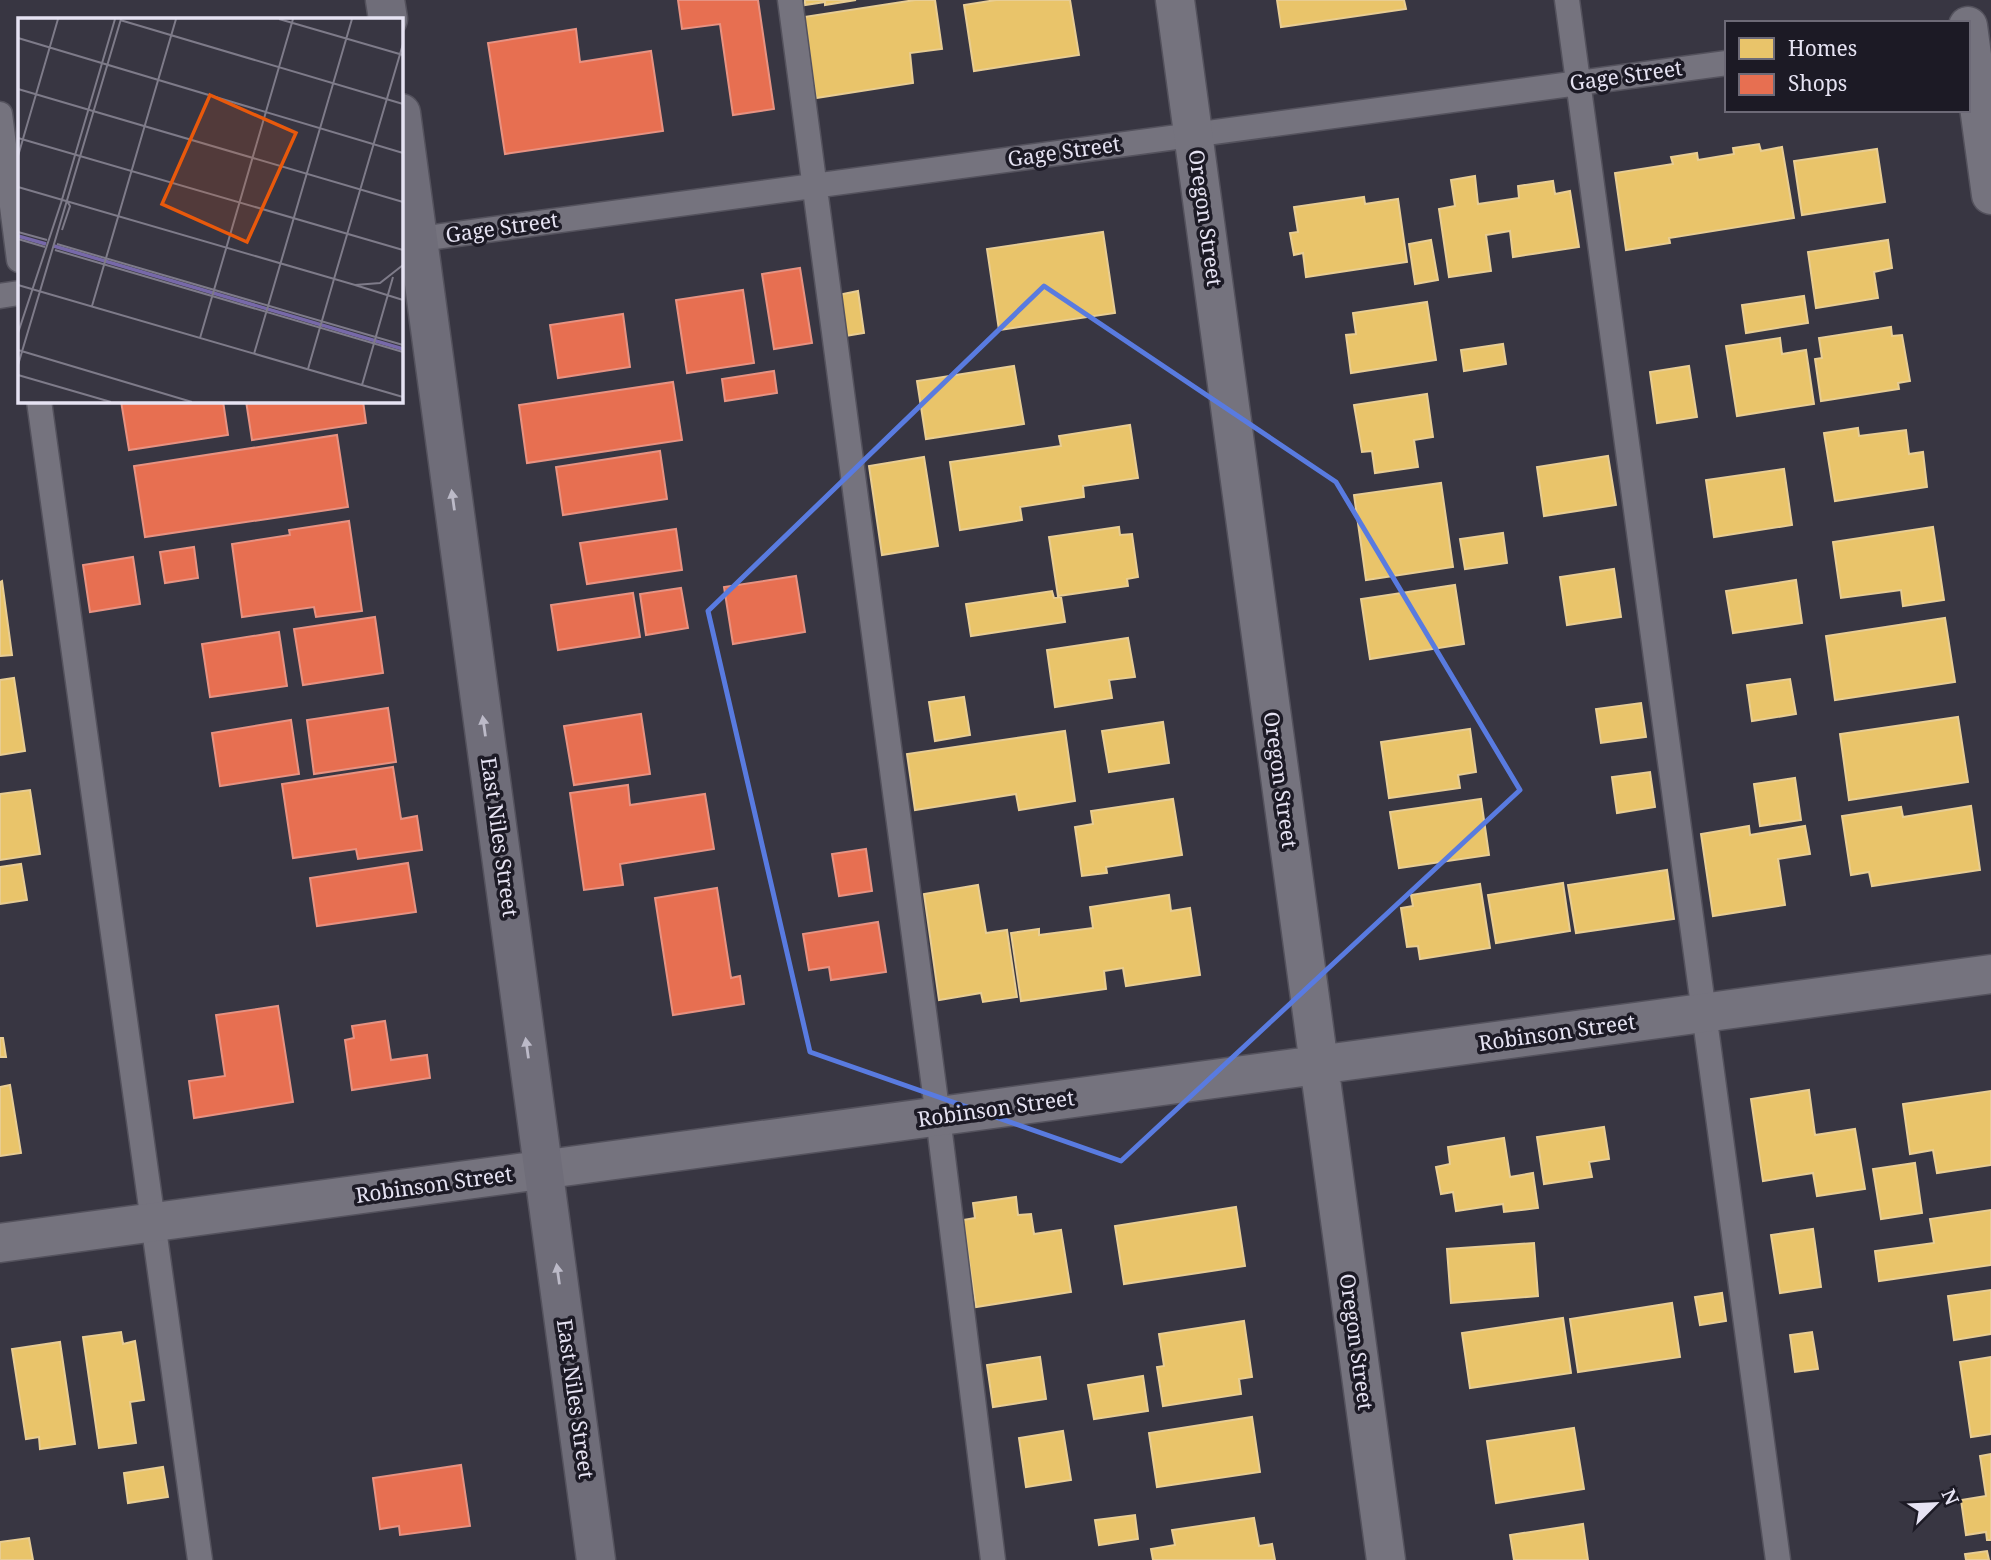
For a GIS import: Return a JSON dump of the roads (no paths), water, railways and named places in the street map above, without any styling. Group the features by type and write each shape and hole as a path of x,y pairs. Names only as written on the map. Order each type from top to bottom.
{"main road":[{"path":"386,0 388,18"},
{"name":"East Niles Street","path":"402,129 409,240 544,1170 596,1560"}],"street":[{"name":"Oregon Street","path":"1175,0 1386,1560"},
{"path":"1965,0 1967,21"},
{"path":"1970,42 1991,195"},
{"name":"Robinson Street","path":"0,1243 1991,974"}],"lane":[{"path":"790,0 938,1117 993,1560"},
{"path":"1567,0 1778,1560"},
{"path":"1970,27 1991,27"},
{"name":"Gage Street","path":"409,240 1725,63"},
{"path":"0,114 18,252"},
{"path":"0,296 18,293"},
{"path":"39,402 200,1560"}]}
